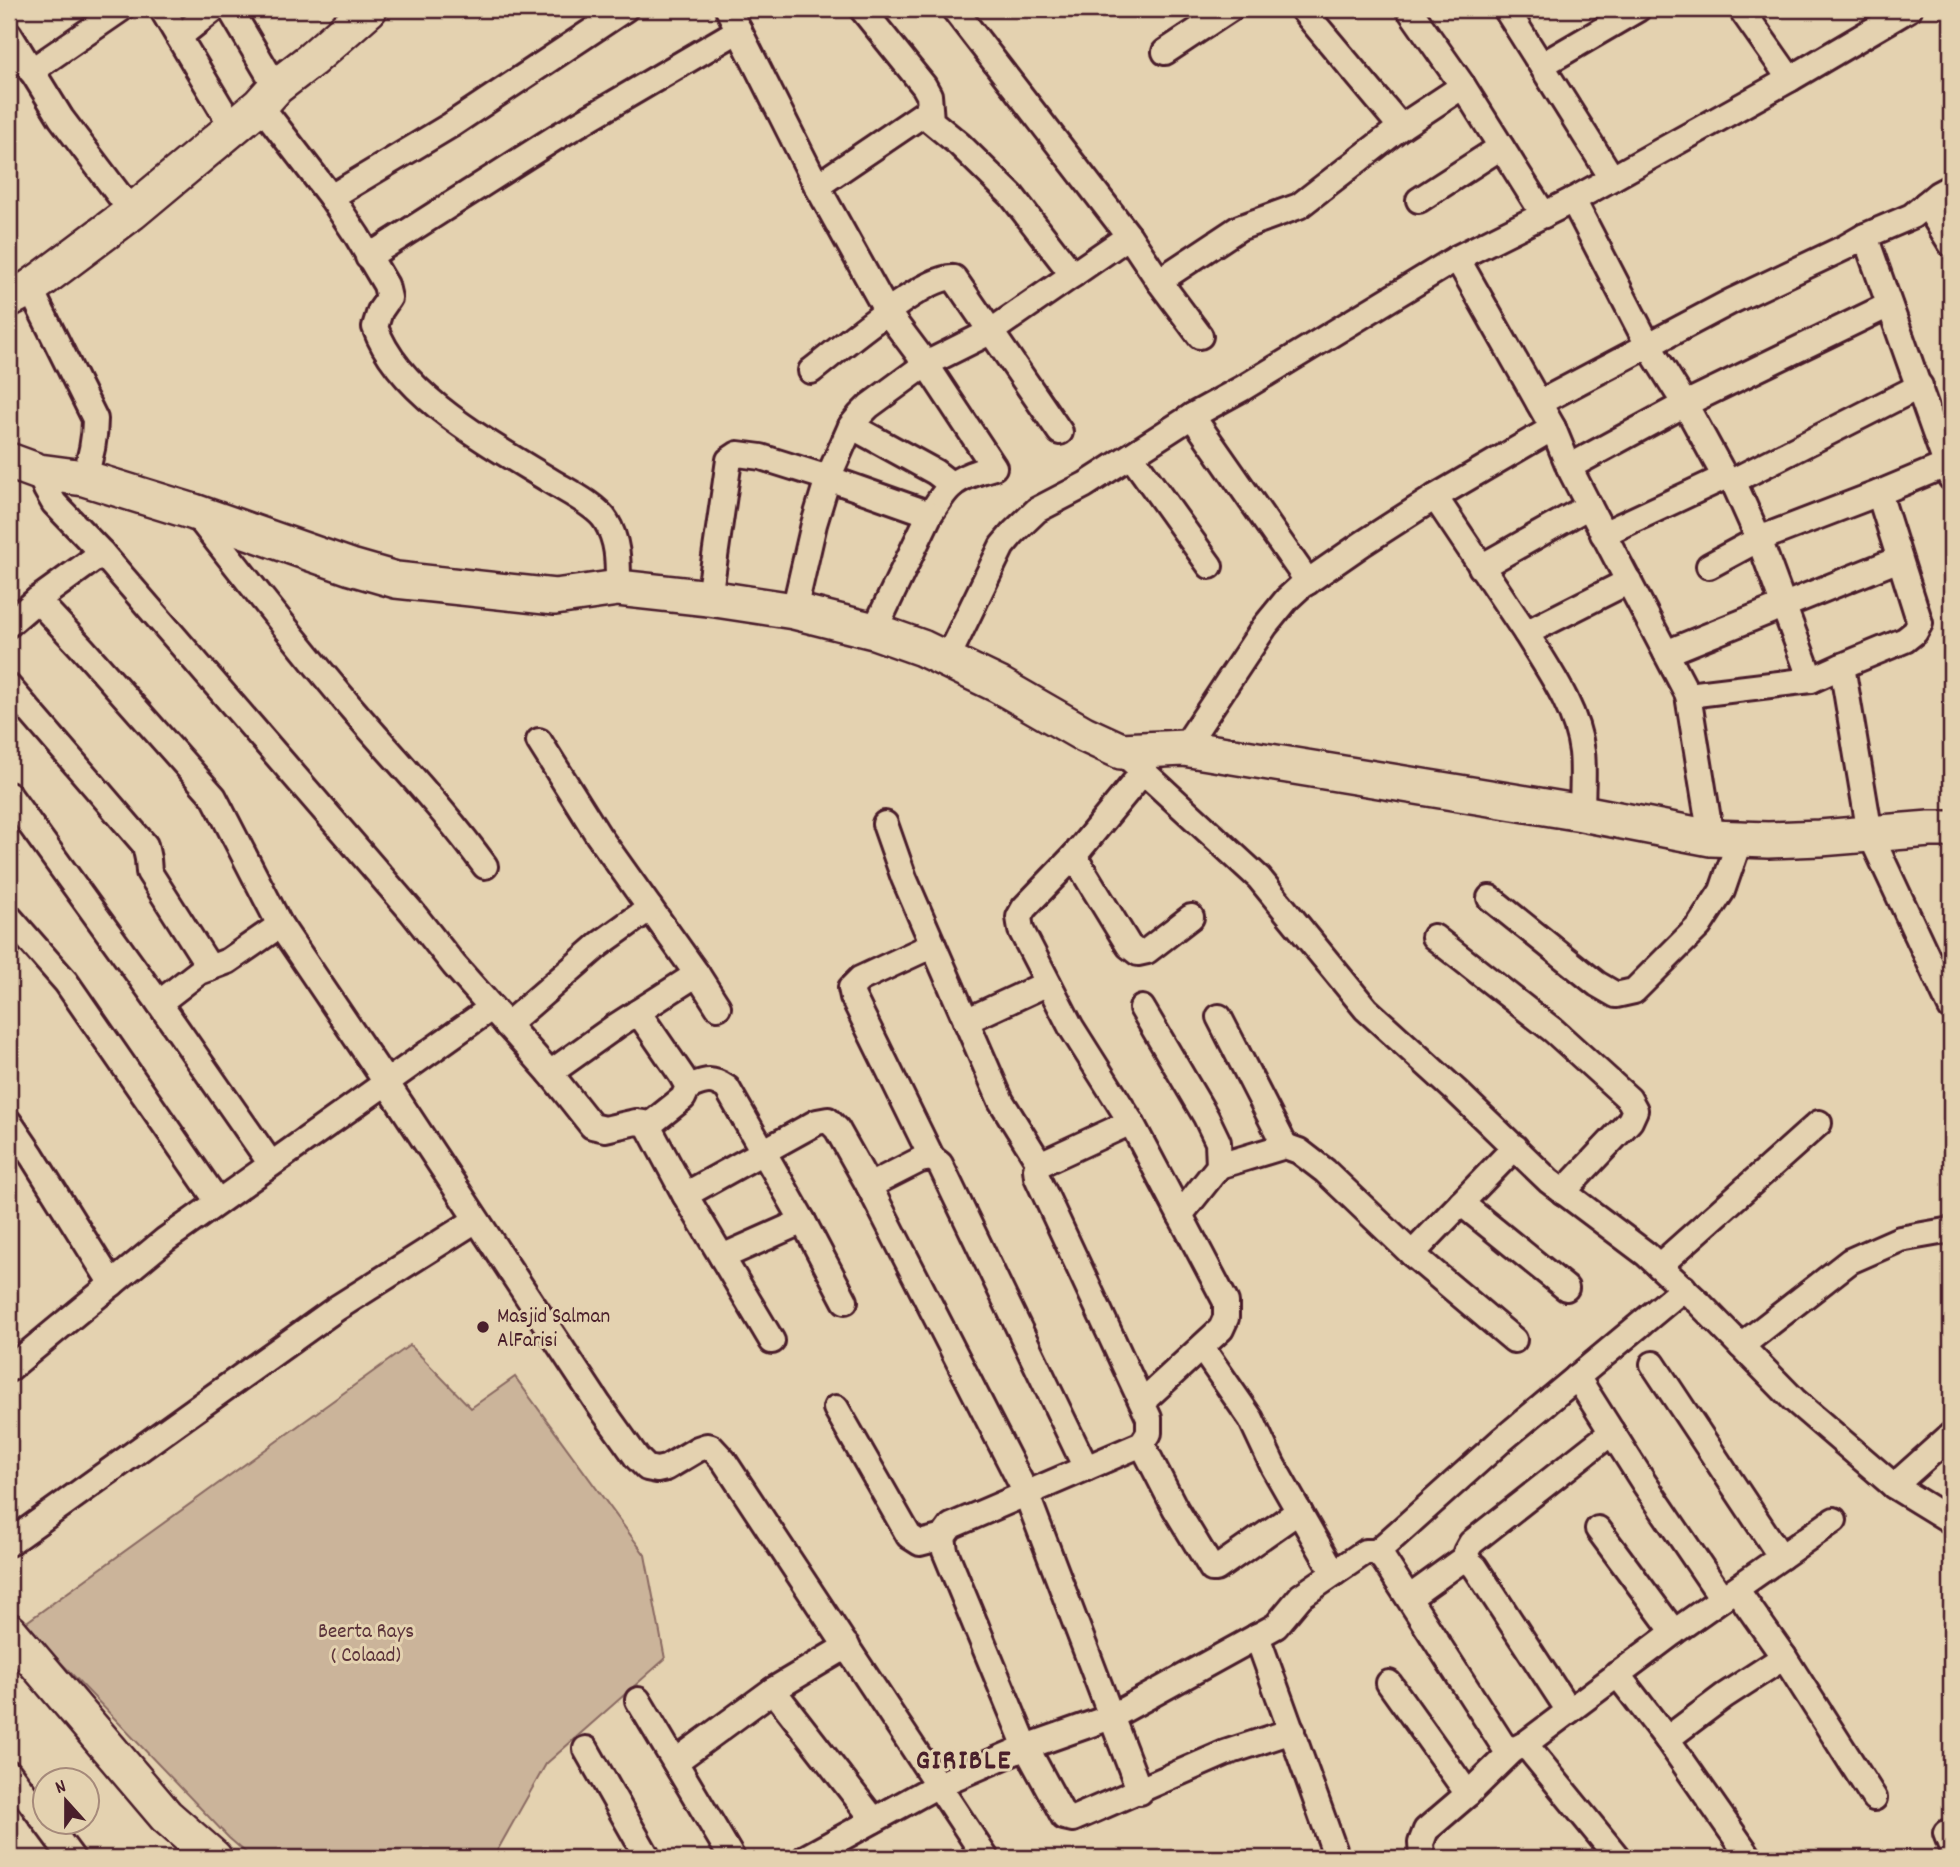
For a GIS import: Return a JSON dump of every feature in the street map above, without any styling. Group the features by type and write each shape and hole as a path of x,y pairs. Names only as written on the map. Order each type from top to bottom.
{"street":[{"path":"32,71 121,9"},
{"path":"162,9 233,128"},
{"path":"179,37 214,9"},
{"path":"230,9 268,96 386,285 389,298 380,311 375,327 387,352 404,375 449,418 574,495 604,517 615,541 618,588"},
{"path":"84,478 93,446 94,419 20,293 132,212 369,9"},
{"path":"331,197 452,125 625,9"},
{"path":"862,9 924,86 929,95 931,121 959,144 1012,196 1073,275"},
{"path":"954,9 1129,236 1200,336"},
{"path":"1165,52 1230,9"},
{"path":"1302,9 1401,127"},
{"path":"1409,9 1463,86 1544,215"},
{"path":"1506,9 1612,178"},
{"path":"1542,65 1638,9"},
{"path":"1741,9 1790,79"},
{"path":"947,659 1002,547 1037,510 1086,485 1192,416 1457,258 1573,200 1909,9"},
{"path":"368,257 555,138 735,16 817,186 887,312 926,364 994,467 952,485 930,514 874,631"},
{"path":"9,34 61,118 132,212"},
{"path":"1159,281 1239,228 1299,206 1401,127 1463,86"},
{"path":"817,186 929,110"},
{"path":"1419,200 1501,147"},
{"path":"1539,403 1732,302 1865,236 1912,216 1951,187"},
{"path":"1573,200 1648,345 1729,479 1759,540 1811,680"},
{"path":"1926,204 1951,244"},
{"path":"794,611 814,524 828,478 851,426 869,406 926,364 990,332 1129,236"},
{"path":"1709,566 1759,540 1879,493 1948,471 1865,236"},
{"path":"1457,258 1553,428 1569,467 1688,695 1726,839 1723,891 1699,926 1634,991 1616,995 1597,984 1490,898"},
{"path":"811,370 887,312 934,282 950,278 957,281 1060,432"},
{"path":"1569,467 1685,404 1889,305"},
{"path":"1603,534 1729,479 1920,386"},
{"path":"1192,416 1308,582"},
{"path":"851,426 935,472 952,485"},
{"path":"1184,748 1265,626 1287,600 1362,544 1434,497 1553,428"},
{"path":"709,598 729,460 738,454 761,457 930,514"},
{"path":"1132,457 1210,566"},
{"path":"24,467 84,478 396,580 555,597 618,588 794,611 874,631 922,648 999,685 1132,761 1259,878 1366,1009 1457,1091 1549,1181 1646,1254 1684,1288 1794,1400 1894,1486 1951,1521"},
{"path":"24,467 102,553 412,912 592,1126 605,1129 636,1122 648,1126 685,1195 772,1341"},
{"path":"1688,695 1811,680 1905,640 1915,632 1920,623 1879,493"},
{"path":"1434,497 1526,633 1561,691 1582,751 1582,813"},
{"path":"1482,567 1589,506"},
{"path":"194,512 265,603 349,705 463,835 485,866"},
{"path":"9,624 102,553"},
{"path":"1666,653 1899,559"},
{"path":"1526,633 1629,581"},
{"path":"37,600 214,797 280,925 637,1458 647,1468 657,1470 666,1468 704,1447 714,1450 731,1471 986,1858"},
{"path":"1842,666 1870,834 1951,1008"},
{"path":"9,687 145,845 149,872 210,968"},
{"path":"539,741 598,835 718,1007"},
{"path":"1142,1402 1221,1329 1226,1318 1226,1302 1131,1122 1071,1027 1021,930 1019,917 1024,908 1074,856 1132,761 1184,748 1726,839 1820,838 1951,829"},
{"path":"9,795 271,1164"},
{"path":"885,824 904,878 1001,1101 1040,1164"},
{"path":"1074,856 1129,946 1138,953 1147,951 1191,918"},
{"path":"10,1365 165,1240 271,1164 387,1082 499,1016 650,908"},
{"path":"9,917 66,982 218,1202"},
{"path":"159,1003 199,972 228,961 280,925"},
{"path":"1434,937 1554,1031 1629,1099 1635,1110 1630,1121 1563,1192"},
{"path":"933,944 860,979 851,988 853,998 932,1158 940,1164 1086,1468"},
{"path":"550,1073 616,1026 697,974"},
{"path":"966,1021 1048,983"},
{"path":"1142,1008 1206,1117 1218,1142 1219,1166"},
{"path":"638,1012 688,1087"},
{"path":"1219,1017 1285,1146 1299,1152 1325,1171 1412,1254 1514,1340"},
{"path":"648,1126 683,1098 688,1087 717,1081 727,1088 845,1301"},
{"path":"685,1195 817,1122 828,1120 837,1129 869,1186 1026,1493 1140,1792"},
{"path":"9,1122 18,1153 111,1284"},
{"path":"836,1408 909,1536 920,1543 943,1537 951,1526 1142,1444 1149,1433 1149,1418 1037,1177 1036,1169 1040,1164 1131,1122"},
{"path":"1659,1266 1819,1123"},
{"path":"1180,1215 1219,1166 1285,1146"},
{"path":"1412,1254 1515,1147"},
{"path":"869,1186 920,1160 932,1158"},
{"path":"1461,1203 1566,1288"},
{"path":"9,1543 337,1308 476,1220"},
{"path":"722,1257 803,1221"},
{"path":"1741,1346 1850,1261 1900,1239 1951,1230"},
{"path":"812,1856 938,1785 1026,1748 1111,1717 1276,1626 1301,1597 1365,1552 1377,1552 1503,1439 1684,1288"},
{"path":"1202,1348 1251,1419 1273,1466 1334,1573"},
{"path":"1653,1364 1781,1557"},
{"path":"1577,1377 1612,1432 1729,1593 1784,1657 1874,1798"},
{"path":"1569,1711 1475,1567 1468,1561 1466,1552 1471,1543 1612,1432"},
{"path":"1894,1486 1951,1434"},
{"path":"1142,1444 1175,1508 1209,1567 1213,1569 1299,1511"},
{"path":"1422,1858 1421,1843 1426,1830 1519,1747 1674,1632 1834,1520"},
{"path":"1598,1529 1674,1632"},
{"path":"943,1537 945,1551 1026,1748 1064,1817 1073,1819 1225,1753 1292,1731"},
{"path":"1377,1552 1503,1745 1519,1747 1618,1858"},
{"path":"1409,1598 1458,1562 1468,1561"},
{"path":"9,1631 166,1816 214,1858"},
{"path":"1257,1636 1337,1858"},
{"path":"675,1762 773,1690 847,1646"},
{"path":"1667,1739 1724,1696 1784,1657"},
{"path":"1617,1674 1667,1739 1750,1858"},
{"path":"1389,1683 1468,1794"},
{"path":"773,1690 874,1820"},
{"path":"639,1700 732,1858"},
{"path":"586,1749 648,1858"},
{"path":"9,1773 72,1858"}],"green space":[{"name":"Beerta Rays ( Colaad)","path":"410,1345 471,1408 515,1377 645,1555 665,1659 546,1764 493,1858 252,1858 229,1838 24,1624"}],"place":[{"name":"Masjid Salman AlFarisi","path":"483,1327"}],"district":[{"name":"GIRIBLE","path":"964,1758"}]}
